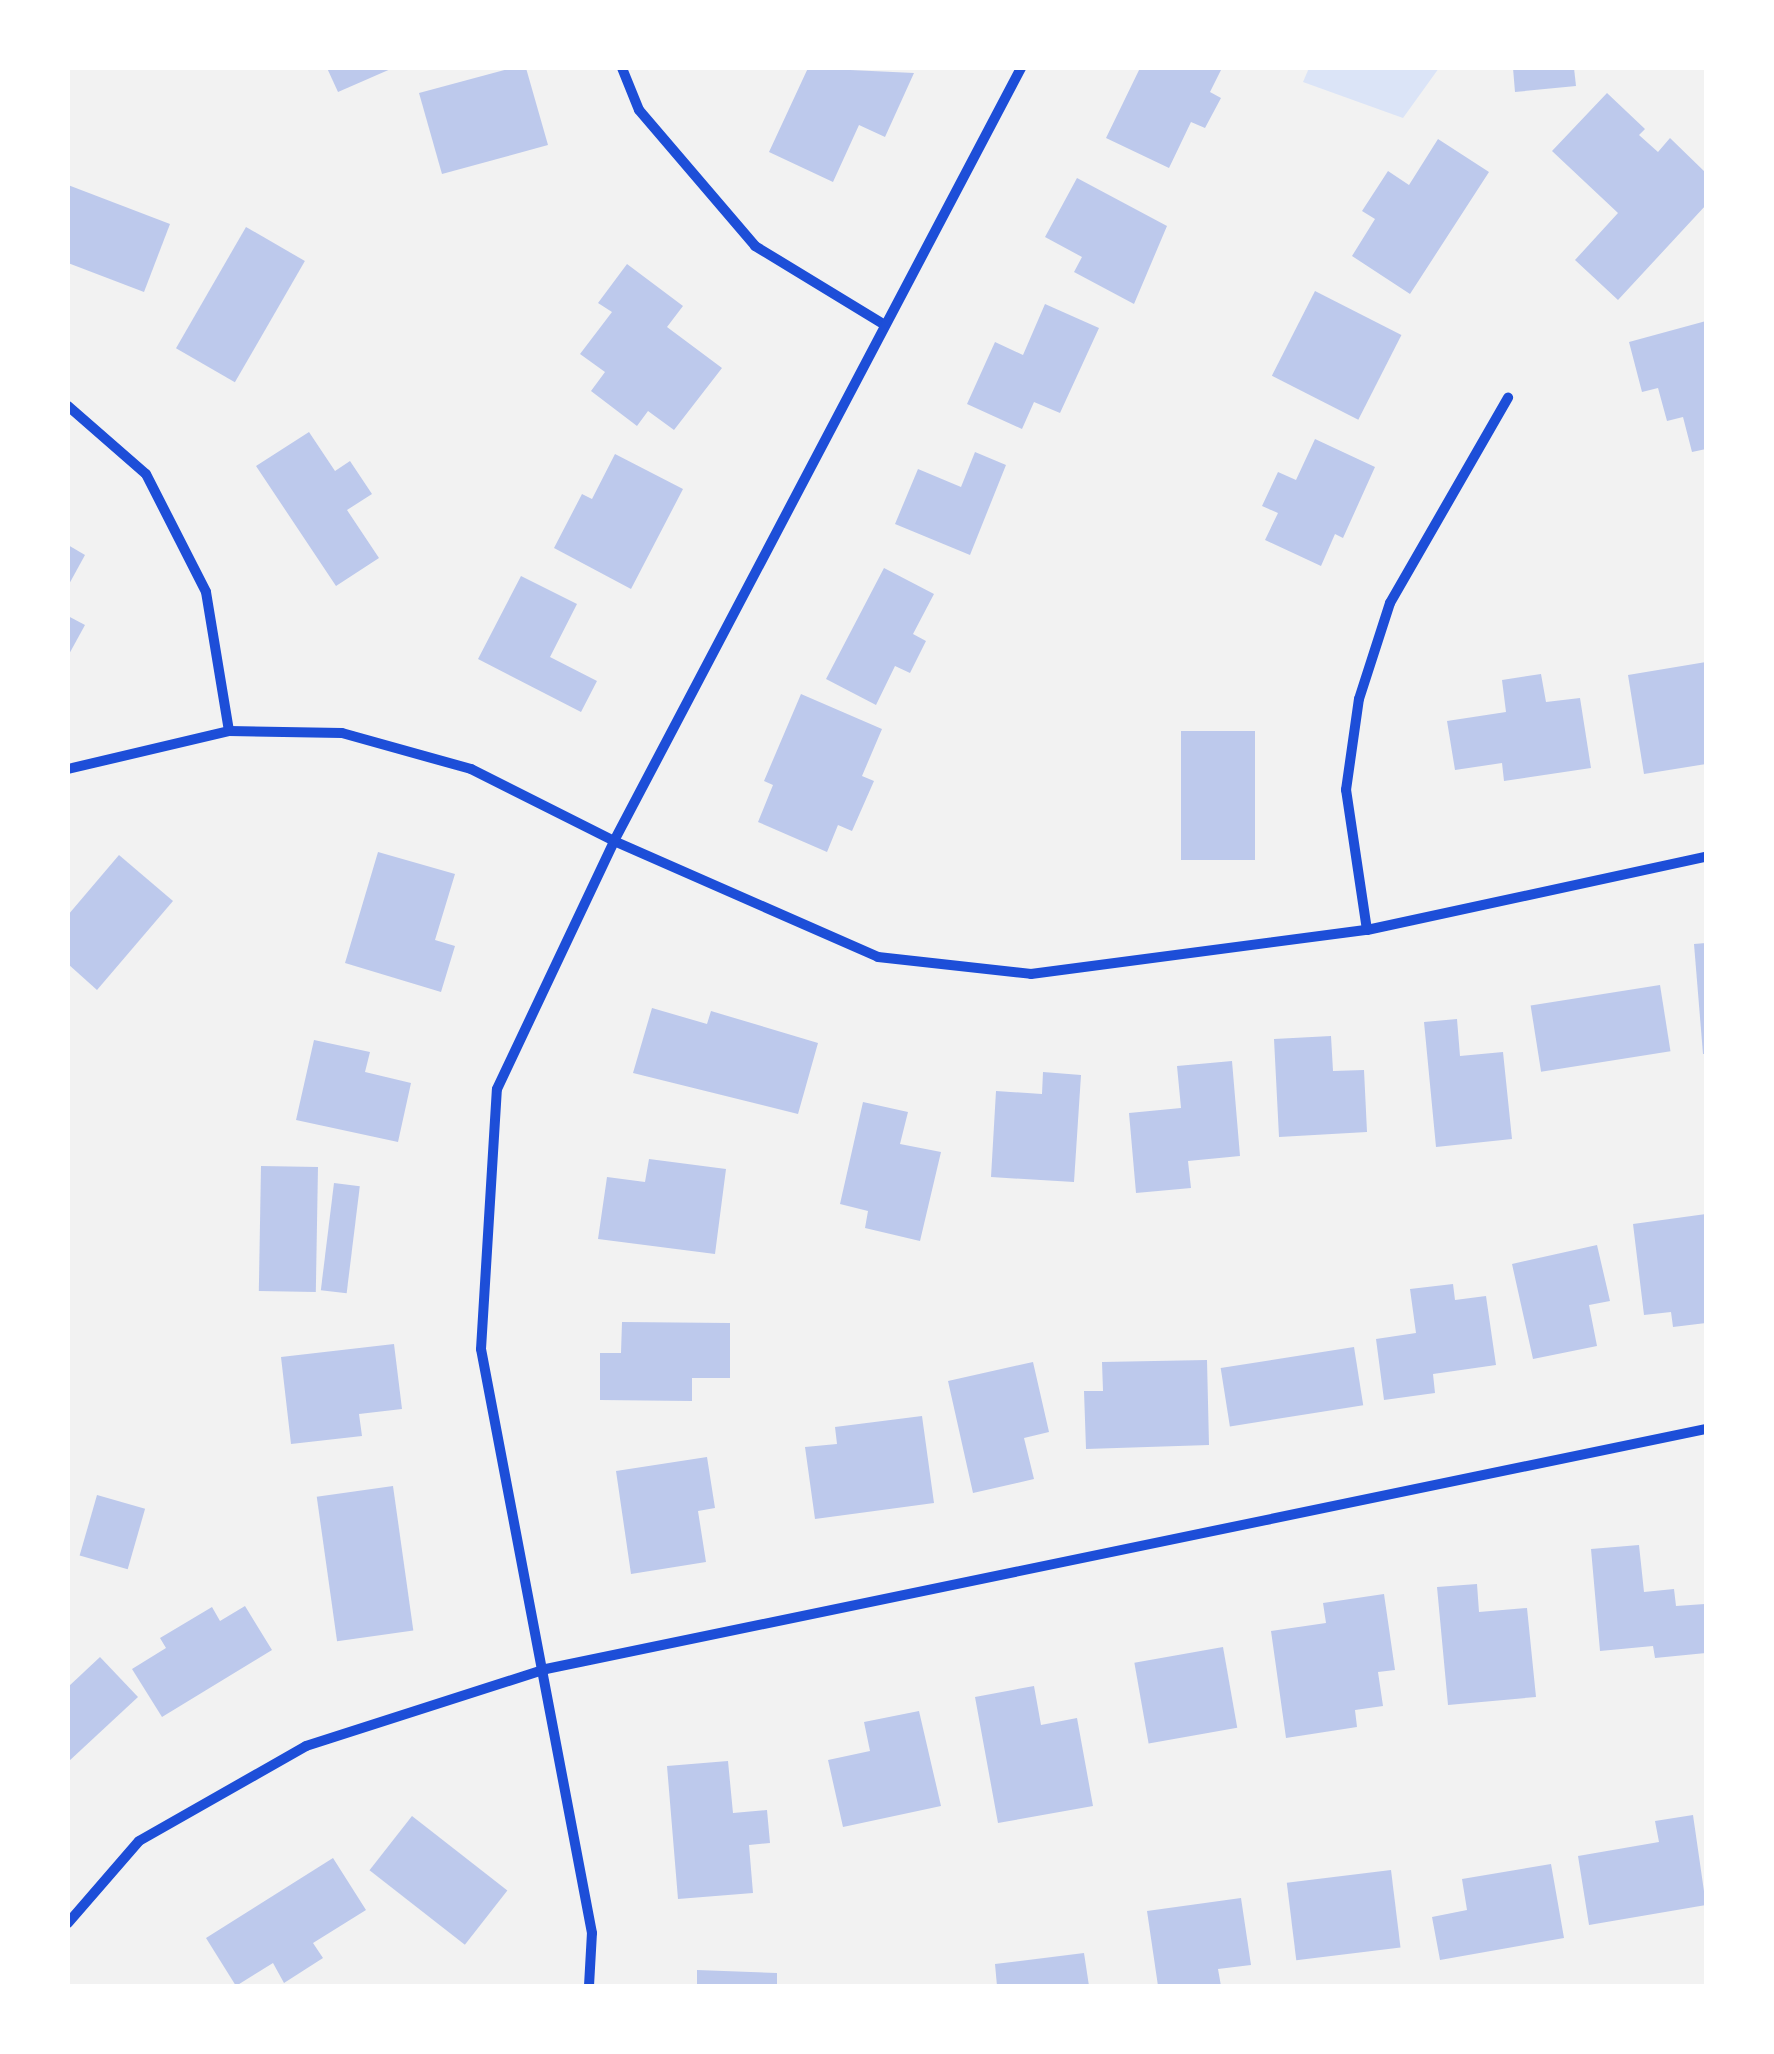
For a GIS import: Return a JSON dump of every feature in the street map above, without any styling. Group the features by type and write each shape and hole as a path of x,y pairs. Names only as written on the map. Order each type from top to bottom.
{"street":[{"path":"622,68 639,110 756,246 885,326"},
{"path":"589,1986 592,1933 546,1669 482,1349 496,1089 614,841 1022,68"},
{"path":"1367,930 1346,790 1359,698 1390,603 1508,398"},
{"path":"68,406 146,474 206,592 229,731"},
{"path":"68,770 229,731 342,733 470,768 614,841 878,957 1030,974 1367,930 1706,856"},
{"path":"68,1922 140,1841 306,1746 546,1669 1706,1429"}],"shaded area":[{"path":"1309,68 1439,68 1403,118 1303,82"}],"building":[{"path":"327,68 393,68 338,92"},
{"path":"512,68 526,68 548,145 442,174 419,93"},
{"path":"808,68 914,73 885,137 859,125 833,182 769,152"},
{"path":"1140,68 1222,68 1210,92 1221,98 1205,128 1191,122 1169,168 1106,138"},
{"path":"1513,68 1574,68 1576,86 1515,92"},
{"path":"1607,93 1645,129 1639,135 1658,152 1670,138 1706,173 1706,205 1618,300 1575,260 1618,213 1552,151"},
{"path":"1438,139 1489,172 1410,294 1352,256 1375,219 1362,211 1388,171 1409,185"},
{"path":"1077,178 1167,226 1134,304 1074,272 1082,257 1045,237"},
{"path":"68,185 170,224 144,292 68,263"},
{"path":"246,227 305,261 235,382 176,348"},
{"path":"627,264 683,306 667,327 722,368 674,430 648,411 637,426 591,391 605,372 580,354 612,312 598,303"},
{"path":"1315,291 1401,335 1358,420 1272,376"},
{"path":"1045,304 1099,328 1060,413 1034,402 1022,429 967,404 995,342 1023,355"},
{"path":"1706,321 1706,449 1692,452 1683,417 1667,421 1658,388 1642,392 1629,342"},
{"path":"309,432 335,471 350,461 372,494 347,510 379,558 336,586 256,466"},
{"path":"1315,439 1375,467 1343,538 1335,534 1321,566 1265,540 1278,513 1262,506 1278,472 1296,480"},
{"path":"975,452 1006,465 970,555 895,524 918,469 961,487"},
{"path":"615,454 683,489 631,589 554,548 582,494 592,499"},
{"path":"68,545 85,555 68,586"},
{"path":"884,568 934,594 913,634 926,641 910,673 895,666 876,705 826,679"},
{"path":"521,576 577,604 550,657 597,681 581,712 478,659"},
{"path":"68,616 85,625 68,656"},
{"path":"1706,662 1706,764 1644,774 1628,675"},
{"path":"1541,674 1546,702 1580,698 1591,768 1504,781 1502,763 1455,770 1447,721 1506,712 1502,680"},
{"path":"801,694 882,729 862,776 874,781 852,831 838,825 827,852 758,822 773,785 764,781"},
{"path":"1181,731 1255,731 1255,860 1181,860"},
{"path":"378,852 455,874 435,940 455,946 441,992 345,963"},
{"path":"119,855 173,901 97,990 68,964 68,915"},
{"path":"1706,943 1706,1054 1703,1054 1694,944"},
{"path":"1660,985 1670,1051 1541,1072 1531,1005"},
{"path":"652,1008 707,1024 711,1011 818,1043 798,1114 633,1073"},
{"path":"1457,1019 1460,1056 1503,1052 1512,1139 1436,1147 1424,1022"},
{"path":"1331,1036 1333,1071 1364,1070 1367,1132 1279,1137 1274,1039"},
{"path":"314,1040 370,1052 365,1072 411,1083 398,1142 296,1120"},
{"path":"1232,1061 1240,1156 1188,1161 1191,1188 1136,1193 1129,1113 1181,1108 1177,1066"},
{"path":"1043,1072 1081,1075 1074,1182 991,1177 996,1091 1042,1094"},
{"path":"863,1102 908,1112 900,1144 941,1152 920,1241 865,1228 868,1211 840,1204"},
{"path":"649,1159 726,1169 715,1254 598,1239 607,1177 645,1182"},
{"path":"261,1166 318,1167 316,1292 259,1291"},
{"path":"334,1183 360,1186 347,1293 321,1290"},
{"path":"1706,1214 1706,1323 1673,1327 1671,1312 1644,1315 1633,1224"},
{"path":"1597,1245 1610,1301 1589,1305 1597,1346 1533,1359 1512,1264"},
{"path":"1453,1284 1455,1300 1486,1296 1496,1365 1433,1374 1435,1393 1384,1400 1376,1339 1416,1333 1410,1289"},
{"path":"622,1322 730,1323 730,1378 692,1378 692,1401 600,1400 600,1353 621,1353"},
{"path":"394,1344 402,1409 359,1414 362,1436 291,1444 281,1357"},
{"path":"1354,1347 1363,1405 1230,1426 1221,1368"},
{"path":"1207,1360 1209,1445 1086,1449 1084,1391 1103,1391 1102,1362"},
{"path":"1033,1362 1049,1432 1024,1438 1034,1479 973,1493 948,1381"},
{"path":"922,1416 934,1503 815,1519 805,1447 837,1444 835,1427"},
{"path":"707,1457 715,1508 698,1511 706,1562 631,1574 616,1471"},
{"path":"393,1486 413,1631 337,1641 317,1497"},
{"path":"97,1495 145,1509 128,1569 80,1556"},
{"path":"1639,1545 1644,1592 1674,1589 1676,1606 1705,1604 1706,1653 1655,1658 1653,1646 1600,1651 1591,1549"},
{"path":"1477,1584 1479,1612 1527,1608 1536,1697 1448,1705 1437,1587"},
{"path":"1384,1594 1395,1670 1378,1672 1383,1706 1355,1710 1357,1727 1286,1738 1271,1631 1326,1623 1323,1603"},
{"path":"245,1606 272,1650 162,1717 132,1669 166,1648 160,1638 212,1607 220,1621"},
{"path":"1223,1647 1237,1728 1149,1743 1134,1663"},
{"path":"100,1657 138,1697 68,1762 68,1687"},
{"path":"1034,1686 1041,1725 1077,1718 1093,1806 998,1823 975,1697"},
{"path":"919,1711 941,1806 843,1827 828,1760 870,1751 864,1722"},
{"path":"728,1761 733,1813 767,1810 770,1843 749,1845 753,1893 678,1899 667,1766"},
{"path":"1693,1815 1706,1905 1589,1925 1578,1856 1659,1842 1655,1821"},
{"path":"412,1816 507,1890 465,1945 370,1870"},
{"path":"333,1858 366,1910 313,1943 323,1958 284,1983 273,1963 236,1986 206,1938"},
{"path":"1551,1864 1564,1938 1440,1960 1432,1917 1467,1910 1462,1879"},
{"path":"1391,1870 1401,1947 1296,1960 1287,1883"},
{"path":"1241,1898 1251,1965 1218,1969 1221,1986 1158,1986 1147,1911"},
{"path":"1084,1953 1089,1986 997,1986 995,1964"},
{"path":"697,1970 777,1973 777,1986 697,1986"}]}
